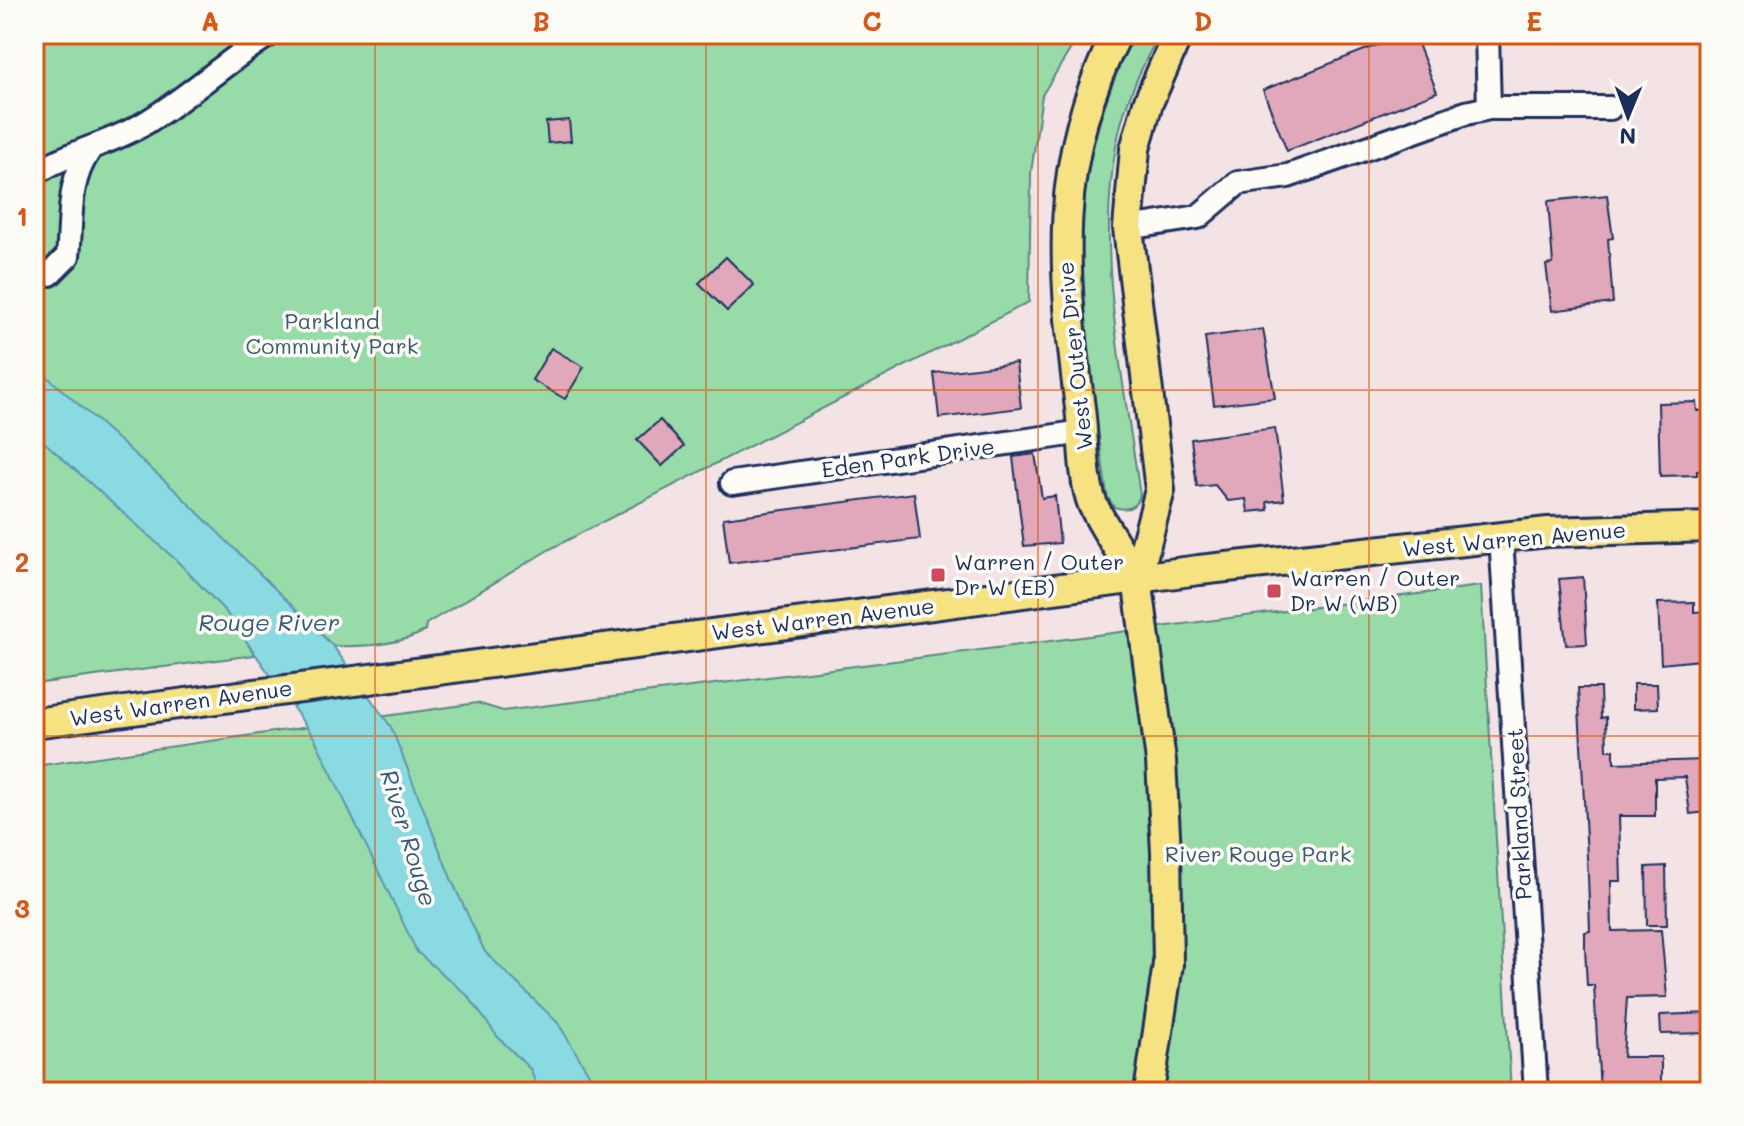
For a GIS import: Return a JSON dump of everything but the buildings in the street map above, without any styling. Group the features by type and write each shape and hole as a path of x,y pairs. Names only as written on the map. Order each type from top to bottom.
{"main road":[{"name":"West Outer Drive","path":"1117,34 1091,93 1076,144 1067,197 1066,295 1092,503 1137,578"},
{"name":"West Outer Drive","path":"1149,1092 1168,964 1166,852 1161,761 1137,578 1160,490 1128,228 1135,149 1148,103 1178,34"},
{"path":"1102,518 1153,515"},
{"name":"West Warren Avenue","path":"34,723 1137,578 1501,537 1710,527"}],"street":[{"path":"34,174 52,163 89,151 181,102 224,62 270,34"},
{"path":"1487,34 1489,108"},
{"path":"1128,228 1198,217 1238,183 1288,176 1489,108 1610,108"},
{"path":"34,275 50,274 68,256 72,188 77,170 89,151"},
{"name":"Eden Park Drive","path":"732,483 1083,432"},
{"name":"Parkland Street","path":"1501,537 1536,1092"}],"green space":[{"name":"Parkland Community Park","path":"34,34 1080,34 1042,95 1031,173 1029,302 550,549 426,624 425,631 415,636 380,644 333,646 323,636 249,646 255,655 34,684"},
{"path":"1134,34 1159,34 1142,67 1121,124 1109,215 1113,310 1140,496 1133,506 1123,509 1114,507 1107,496 1090,373 1081,262 1083,208 1092,152 1108,95"},
{"name":"River Rouge Park","path":"1481,586 1511,1092 34,1092 34,766 477,703 503,711"}],"water":[{"path":"34,365 175,490 333,646 391,727 452,881 485,952 558,1023 595,1084 596,1092 538,1092 531,1070 497,1036 468,996 417,952 315,739 225,611 176,560 34,433"}],"place":[{"name":"Warren / Outer Dr W (EB)","path":"938,575"},
{"name":"Warren / Outer Dr W (WB)","path":"1274,591"}],"water label":[{"name":"Rouge River","path":"269,623"},
{"name":"River Rouge","path":"408,838"}]}
